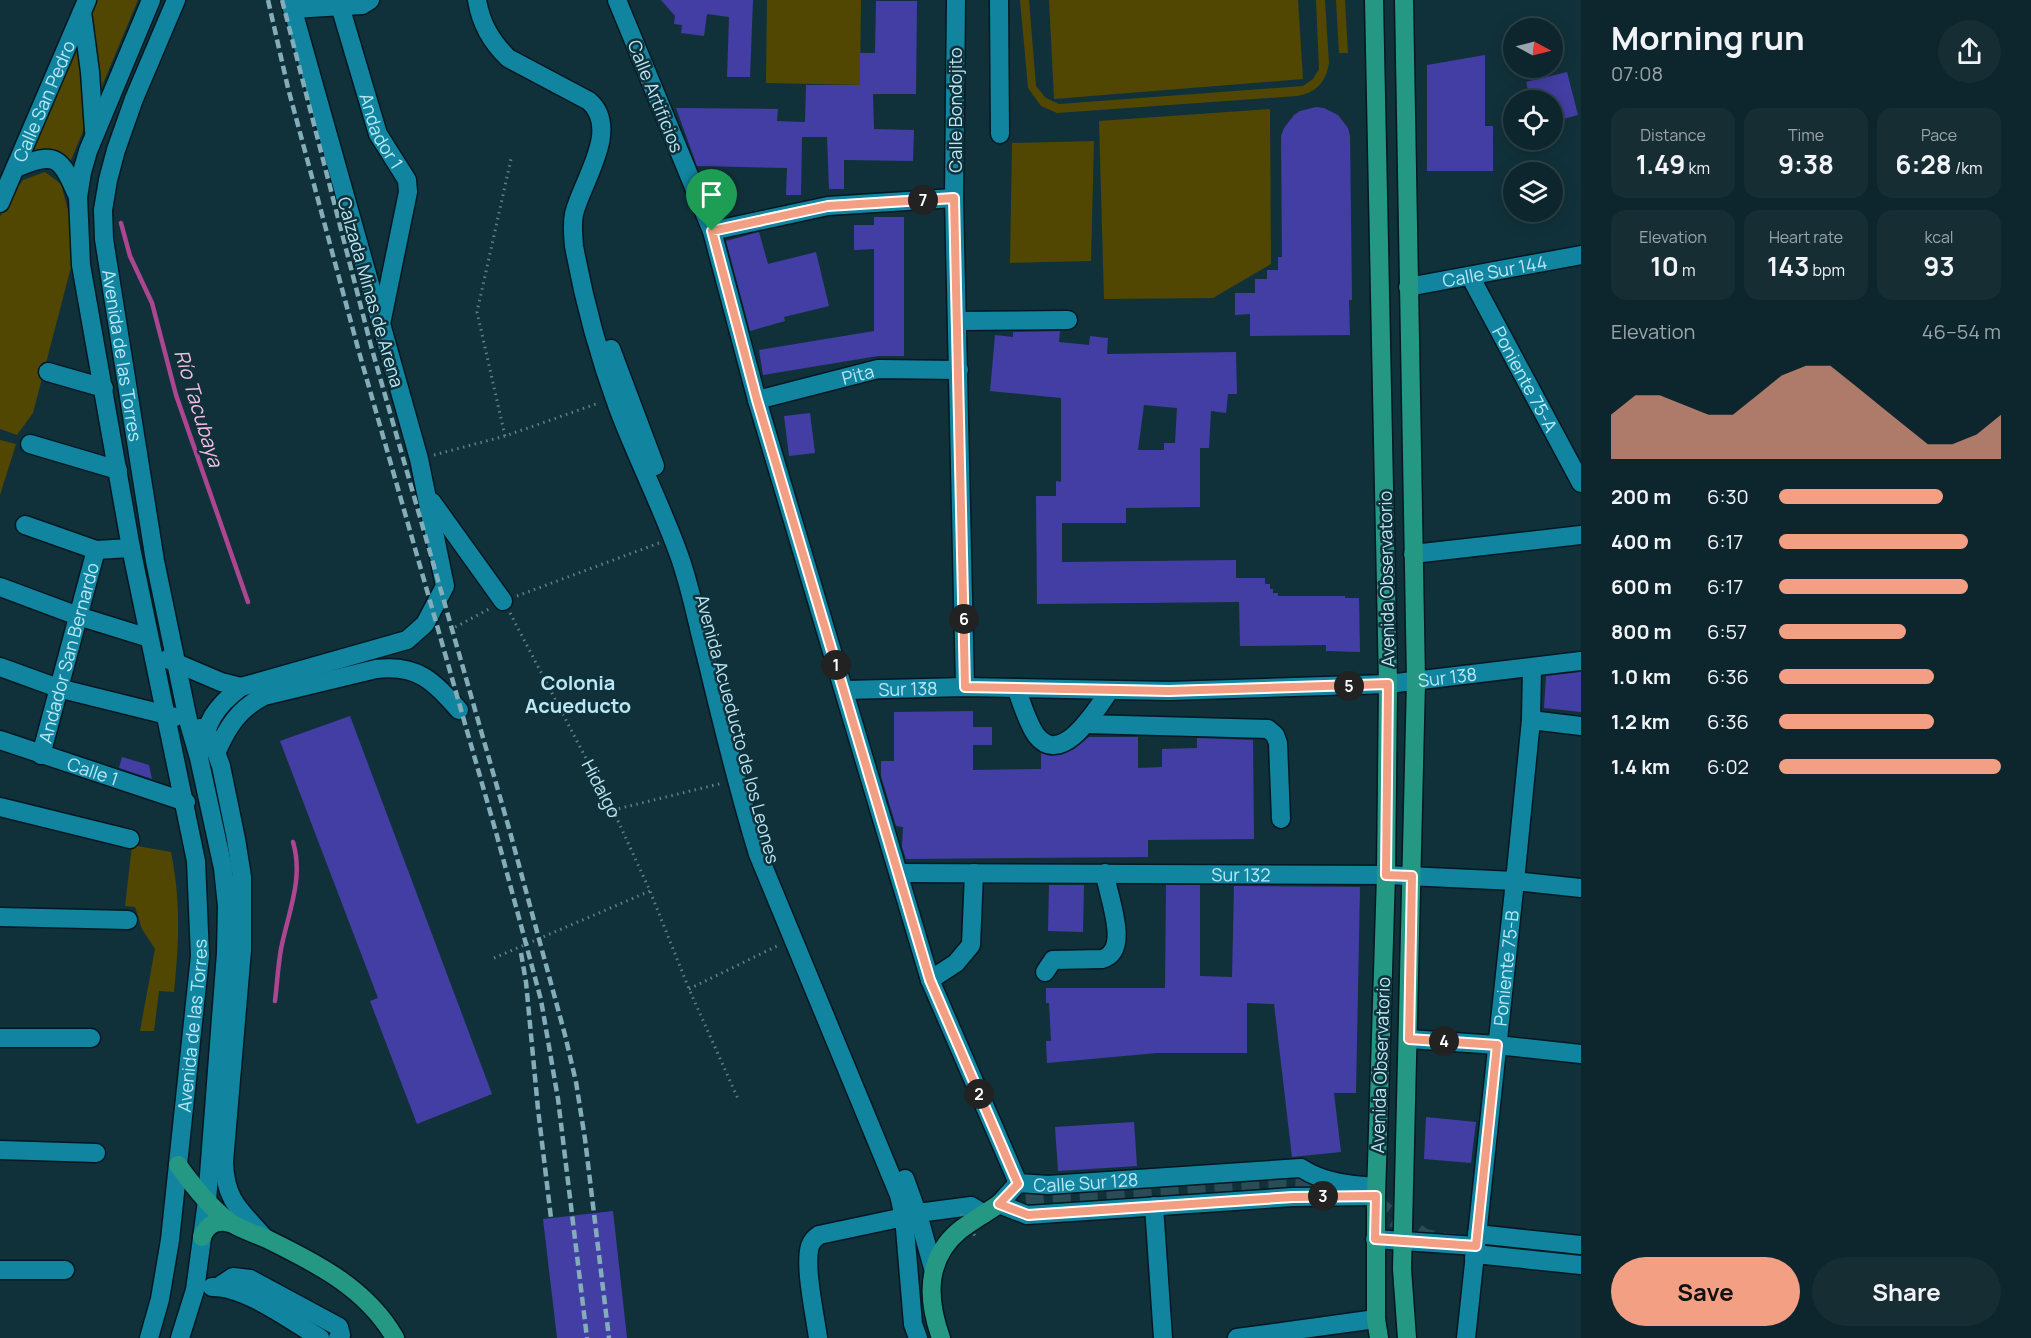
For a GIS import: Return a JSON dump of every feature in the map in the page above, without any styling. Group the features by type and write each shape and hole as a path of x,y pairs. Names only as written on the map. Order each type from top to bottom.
{"main road":[{"name":"Avenida Observatorio","path":"1374,0 1388,684 1386,875 1375,1239 1376,1319 1379,1338"},
{"name":"Avenida Observatorio","path":"1404,0 1416,681 1402,1269 1407,1338"},
{"path":"1376,74 1404,74"},
{"path":"178,1165 207,1202 233,1224"},
{"path":"941,1338 934,1319 931,1294 933,1268 944,1247 961,1229 999,1204"},
{"path":"202,1238 204,1232 213,1223 223,1221 264,1237 309,1259 341,1279 371,1305 394,1337"}],"street":[{"name":"Avenida de las Torres","path":"149,1338 170,1240 200,956 196,861 186,802 165,714 131,548 81,265 78,197 82,172 94,138 151,0"},
{"name":"Avenida de las Torres","path":"176,0 134,99 108,180 103,210 104,239 151,538 175,663 223,868 227,906 226,953 207,1202 195,1290 183,1335"},
{"path":"291,4 362,5 370,0"},
{"name":"Avenida Acueducto de los Leones","path":"477,0 484,27 490,38 508,58 589,101 601,118 600,144 574,214 574,245 594,332 615,397 685,574 758,854 894,1181 911,1215"},
{"name":"Calle Artificios","path":"617,0 712,231 757,400 930,980 1018,1184"},
{"name":"Calle Bondojito","path":"956,0 954,198 965,687"},
{"path":"999,0 1000,134"},
{"name":"Calzada Minas de Arena","path":"241,687 407,640 425,624 445,586 419,459 291,4"},
{"path":"84,5 94,138"},
{"name":"Calle San Pedro","path":"0,203 84,5"},
{"name":"Andador 1","path":"340,6 378,135 407,180 408,192 381,326"},
{"path":"16,168 43,158 56,160 68,176 78,197"},
{"path":"712,231 828,206 954,198"},
{"name":"Calle Sur 144","path":"1408,287 1581,255"},
{"name":"Poniente 75-A","path":"1470,276 1581,483"},
{"name":"Avenida Acueducto de los Leones","path":"584,290 600,321 693,566 768,851 861,1068 911,1215 933,1268"},
{"path":"958,321 1068,320"},
{"name":"Pita","path":"757,400 878,369 959,370"},
{"path":"48,372 104,388"},
{"path":"30,444 118,470"},
{"path":"427,496 503,601"},
{"path":"25,525 96,550 131,548"},
{"path":"1413,554 1581,536"},
{"name":"Andador San Bernardo","path":"42,755 96,550"},
{"path":"0,586 150,644 175,663 221,682 241,687"},
{"name":"Sur 138","path":"845,690 965,687 1169,691 1388,684 1581,661"},
{"path":"0,667 58,688 188,720 205,731 217,750 236,839 242,877 244,912 224,1162 225,1180 228,1193 237,1207 264,1237"},
{"path":"217,750 228,726 237,714 264,696 376,669 399,668 425,676 435,683 459,710"},
{"name":"Poniente 75-B","path":"1466,1338 1531,720 1532,668"},
{"path":"199,758 205,731 224,700 241,687"},
{"path":"1016,688 1034,732 1048,744 1063,744 1074,736 1110,690"},
{"path":"1531,720 1581,726"},
{"path":"1085,724 1268,729 1275,735 1278,742 1281,819"},
{"name":"Calle 1","path":"0,740 186,802"},
{"path":"0,807 129,839"},
{"name":"Sur 132","path":"899,873 1386,875 1515,881 1581,888"},
{"path":"930,980 957,963 971,945 974,873"},
{"path":"1045,972 1053,960 1102,959 1110,956 1115,950 1116,921 1106,885 1106,873"},
{"path":"0,917 128,920"},
{"path":"0,1038 91,1038"},
{"path":"1409,1039 1581,1054"},
{"path":"0,1150 96,1153"},
{"path":"1293,1197 1290,1182 1301,1168"},
{"name":"Calle Sur 128","path":"1301,1168 1315,1177 1328,1181 1376,1191 1028,1215 999,1204 1018,1184 1048,1185 1301,1168"},
{"path":"818,1338 809,1265 810,1244 819,1235 911,1215 971,1206 984,1215"},
{"path":"1154,1206 1164,1338"},
{"path":"911,1215 913,1324 918,1338"},
{"path":"1375,1239 1476,1246 1581,1245"},
{"path":"1476,1246 1475,1254 1581,1266"},
{"path":"0,1270 65,1270"},
{"path":"218,1287 233,1277 250,1279 339,1328 338,1338"},
{"path":"195,1290 218,1287 249,1296 320,1338"},
{"path":"1237,1338 1376,1319"}],"path":[{"path":"505,436 477,312 511,159"},
{"path":"419,459 505,436 615,397"},
{"path":"450,630 503,601 672,538"},
{"name":"Hidalgo","path":"503,601 613,810 739,1101"},
{"path":"613,810 737,780"},
{"path":"494,958 650,891"},
{"path":"689,989 793,939"},
{"path":"961,1214 976,1239"}],"shaded area":[{"path":"92,0 138,0 71,160 67,162 60,154 52,150 33,151 32,149"},
{"path":"767,0 861,0 860,85 766,83"},
{"path":"1020,0 1029,0 1036,86 1046,98 1059,104 1303,86 1313,79 1319,69 1316,0 1325,0 1329,63 1319,86 1297,96 1057,113 1041,106 1028,88"},
{"path":"1049,0 1298,0 1303,79 1054,99"},
{"path":"1336,0 1345,0 1348,53 1339,53"},
{"path":"1270,109 1271,264 1213,298 1104,299 1099,121"},
{"path":"1094,141 1091,261 1010,263 1012,143"},
{"path":"45,172 61,184 73,229 71,267 33,413 17,435 0,429 0,217 6,203 23,180"},
{"path":"0,440 16,444 0,495"},
{"path":"132,845 171,852 174,870 178,905 178,939 174,992 159,991 154,1031 140,1031 155,949 142,929 135,907 125,906"}],"building":[{"path":"661,0 753,0 750,77 727,77 729,17 707,14 704,36 681,33 682,25 674,24 675,16"},
{"path":"876,1 917,1 916,94 873,94 874,129 914,130 913,161 844,160 844,189 829,189 827,137 802,137 801,195 786,195 787,168 697,166 676,108 778,109 777,121 805,122 806,85 860,85 860,53 875,53"},
{"path":"1485,55 1485,126 1493,126 1493,171 1427,171 1427,65"},
{"path":"1567,72 1578,115 1563,119 1563,90 1528,90 1526,82 1542,78 1563,78 1563,73"},
{"path":"1316,107 1338,115 1348,128 1350,136 1352,300 1349,300 1350,335 1250,336 1250,314 1235,315 1235,293 1255,293 1255,279 1267,279 1267,270 1278,270 1278,257 1282,257 1281,136 1294,115"},
{"path":"874,217 904,217 904,356 878,356 763,375 759,350 874,331 874,249 854,250 854,225 874,225"},
{"path":"759,232 768,264 816,252 829,306 784,317 785,321 750,331 726,241"},
{"path":"1060,331 1059,342 1089,345 1090,336 1108,338 1107,354 1236,352 1237,394 1228,394 1226,413 1211,411 1209,448 1200,448 1200,507 1126,508 1126,523 1062,523 1062,562 1236,560 1236,578 1265,578 1265,584 1270,584 1270,589 1273,589 1273,593 1278,593 1278,596 1359,598 1360,652 1326,651 1326,645 1240,646 1239,602 1037,604 1036,496 1056,496 1056,481 1061,482 1061,398 990,391 995,335 1013,337 1013,332","holes":["1144,405 1177,408 1175,443 1164,443 1164,450 1138,450"]},
{"path":"810,413 815,453 789,456 784,416"},
{"path":"1581,672 1581,712 1544,708 1546,676"},
{"path":"973,711 973,727 992,727 992,745 973,745 973,770 1041,769 1041,753 1061,755 1074,749 1089,737 1138,737 1138,768 1162,767 1162,749 1197,748 1197,738 1253,740 1254,839 1148,840 1148,857 906,859 902,847 903,827 896,826 881,776 881,761 894,761 894,712"},
{"path":"350,716 492,1094 417,1124 370,1001 378,998 280,741"},
{"path":"122,757 149,765 152,779 119,768"},
{"path":"1049,885 1084,885 1083,932 1048,931"},
{"path":"1166,885 1200,885 1200,976 1232,977 1234,886 1360,887 1356,1093 1334,1093 1341,1152 1292,1157 1274,1004 1247,1003 1247,1053 1157,1053 1047,1063 1046,1041 1051,1041 1046,988 1165,988"},
{"path":"1426,1117 1476,1122 1471,1163 1424,1159"},
{"path":"1134,1122 1137,1166 1058,1171 1055,1127"},
{"path":"613,1211 627,1338 557,1338 543,1219"}],"waterway":[{"name":"Río Tacubaya","path":"121,223 130,256 152,303 176,395 248,602"},
{"name":"Río Tacubaya","path":"275,1001 281,949 296,883 297,869 293,842"}],"tunnel":[{"path":"999,1204 1271,1185 1334,1187 1365,1195 1391,1216 1425,1238 1581,1255"}],"railway":[{"path":"268,0 288,88 359,352 497,836 541,1000 558,1099 587,1338"},
{"path":"282,0 371,346 510,832 565,1035 576,1082 585,1139 609,1338"},
{"path":"521,953 551,1218"}],"district":[{"name":"Colonia Acueducto","path":"578,694"}],"route":[{"path":"954,198 965,687 1169,691 1388,684 1386,875 1412,876 1409,1039 1497,1045 1476,1246 1375,1239 1376,1196 1293,1197 1028,1215 999,1204 1018,1184 930,980 757,400 712,231 828,206 954,198"}]}
